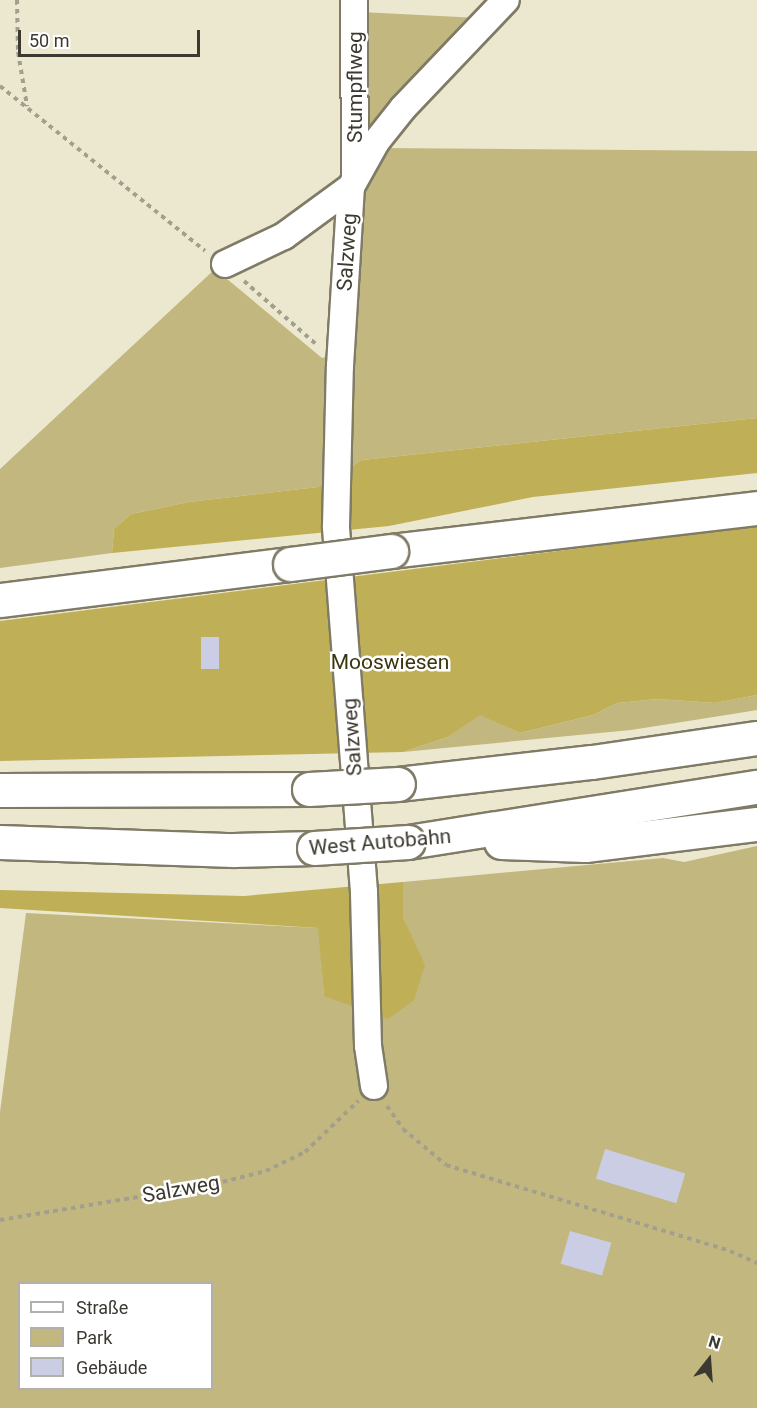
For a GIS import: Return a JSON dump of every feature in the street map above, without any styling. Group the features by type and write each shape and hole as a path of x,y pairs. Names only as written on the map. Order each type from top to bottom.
{"highway":[{"path":"0,600 757,508"},
{"path":"0,790 309,789 398,784 604,761 757,738"},
{"name":"West Autobahn","path":"0,842 221,850 314,848 422,841 757,787"},
{"path":"422,841 585,845 757,824"}],"street":[{"name":"Stumpflweg","path":"353,181 354,0"},
{"path":"225,264 284,236 353,181 403,108 506,0"},
{"name":"Salzweg","path":"353,181 340,366 336,526 364,892 368,1046 374,1086"}],"path":[{"path":"17,0 18,52 28,107"},
{"path":"0,86 188,240 225,264 340,366"},
{"path":"374,1086 403,1129 446,1165 730,1251 757,1263"},
{"name":"Salzweg","path":"0,1220 214,1184 266,1171 305,1152 374,1086"}],"green space":[{"path":"361,12 479,18 362,150"},
{"path":"380,148 757,151 757,418 362,460 318,487 189,502 131,514 114,529 112,553 0,568 0,469 215,269 322,358 346,352 359,198"},
{"path":"757,418 757,473 533,497 389,526 112,553 114,529 131,514 189,502 318,487 362,460"},
{"name":"Mooswiesen","path":"757,526 757,695 715,703 658,699 617,703 593,715 520,733 480,715 448,737 403,752 0,761 0,621"},
{"path":"757,695 757,710 739,713 631,730 403,752 448,737 480,714 520,733 593,715 617,703 658,699 715,703"},
{"path":"757,846 757,1408 0,1408 0,1112 26,913 319,928 324,996 410,934 403,917 403,882 663,858 684,862"},
{"path":"403,882 403,917 425,965 414,1000 388,1019 324,996 318,928 0,908 0,890 244,896"}],"building":[{"path":"201,637 219,637 219,669 201,669"},
{"path":"605,1149 685,1174 676,1203 596,1179"},
{"path":"570,1231 611,1243 602,1276 561,1264"}]}
